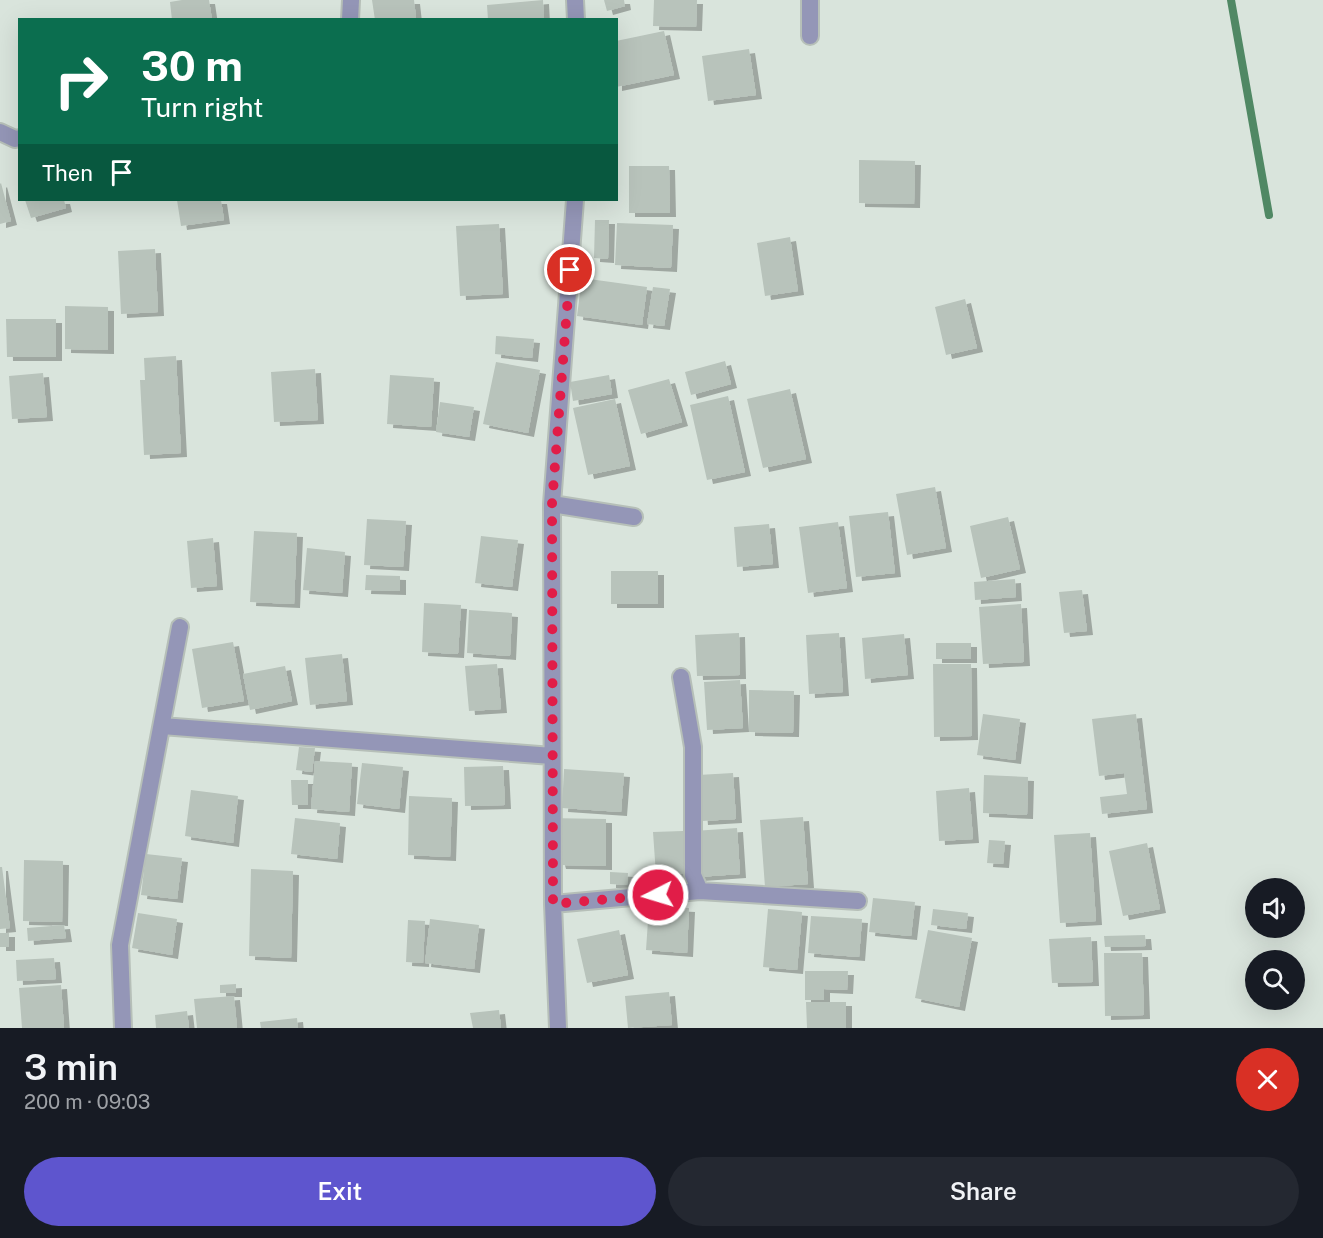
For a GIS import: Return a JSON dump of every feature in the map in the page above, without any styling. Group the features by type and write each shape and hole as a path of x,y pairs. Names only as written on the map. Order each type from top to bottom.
{"street":[{"path":"350,18 351,0"},
{"path":"574,0 576,18"},
{"path":"810,0 810,36"},
{"path":"0,132 18,138"},
{"path":"558,1028 553,904 552,504 575,201"},
{"path":"552,504 634,517"},
{"path":"123,1028 120,945 180,627"},
{"path":"681,677 693,747 693,875 700,891"},
{"path":"162,726 552,756"},
{"path":"553,904 700,891 858,901"}],"building":[{"path":"209,0 212,18 172,18 170,2"},
{"path":"372,0 414,0 416,18 375,18"},
{"path":"543,0 544,18 488,18 487,5"},
{"path":"604,0 624,0 625,6 607,11"},
{"path":"654,0 697,0 696,27 653,26"},
{"path":"664,31 674,75 618,87 618,41"},
{"path":"749,49 756,95 708,101 702,56"},
{"path":"859,160 915,161 914,204 859,203"},
{"path":"629,166 669,166 670,213 629,213"},
{"path":"0,184 11,221 0,224"},
{"path":"25,201 64,201 66,208 31,218"},
{"path":"177,201 221,201 224,220 181,226"},
{"path":"595,220 609,220 608,259 594,258"},
{"path":"617,223 673,225 671,268 615,265"},
{"path":"499,224 503,294 460,296 456,226"},
{"path":"790,237 798,291 765,296 757,243"},
{"path":"155,249 158,312 121,314 118,251"},
{"path":"582,278 647,287 642,325 577,316"},
{"path":"653,287 670,289 664,326 647,324"},
{"path":"965,299 977,348 946,355 935,307"},
{"path":"65,306 108,307 108,350 65,349"},
{"path":"6,319 56,319 56,357 7,357"},
{"path":"496,336 534,339 532,358 495,354"},
{"path":"176,356 181,453 144,455 140,380 145,380 144,358"},
{"path":"725,361 731,384 691,395 685,372"},
{"path":"496,362 540,370 528,433 483,424"},
{"path":"315,369 318,420 274,422 271,372"},
{"path":"43,373 47,417 12,419 9,376"},
{"path":"390,375 434,378 431,427 387,424"},
{"path":"609,375 612,394 573,401 570,382"},
{"path":"669,379 682,422 641,434 628,390"},
{"path":"790,389 806,459 763,468 747,399"},
{"path":"728,396 745,472 707,480 690,405"},
{"path":"615,399 630,466 588,475 573,408"},
{"path":"440,402 474,407 469,437 436,432"},
{"path":"935,487 946,548 907,555 896,494"},
{"path":"888,512 895,573 856,577 849,516"},
{"path":"1008,517 1020,569 981,578 970,526"},
{"path":"367,519 406,521 403,567 364,565"},
{"path":"838,522 847,588 808,593 799,527"},
{"path":"769,524 773,564 737,567 734,527"},
{"path":"254,531 297,533 294,604 250,602"},
{"path":"481,536 518,540 512,587 475,583"},
{"path":"213,538 217,586 191,588 187,541"},
{"path":"307,548 345,552 342,593 303,590"},
{"path":"611,571 658,571 658,604 611,604"},
{"path":"366,575 400,576 400,591 365,590"},
{"path":"1015,579 1016,597 975,600 974,582"},
{"path":"1082,590 1087,631 1064,633 1059,592"},
{"path":"424,603 461,605 458,654 422,652"},
{"path":"1021,604 1024,662 983,664 979,607"},
{"path":"469,610 512,613 510,656 467,653"},
{"path":"739,633 740,675 697,676 695,635"},
{"path":"839,633 843,692 809,694 806,635"},
{"path":"904,634 908,675 865,679 862,638"},
{"path":"233,642 244,701 202,708 192,649"},
{"path":"936,643 971,643 971,659 936,659"},
{"path":"342,654 347,701 310,705 305,658"},
{"path":"497,664 501,709 469,711 465,666"},
{"path":"933,664 971,664 972,736 934,737"},
{"path":"285,666 292,701 250,710 243,674"},
{"path":"740,680 743,728 707,730 704,682"},
{"path":"749,690 794,691 793,733 749,732"},
{"path":"983,714 1020,719 1015,760 977,755"},
{"path":"1136,714 1147,809 1102,814 1100,797 1127,794 1124,773 1099,776 1092,719"},
{"path":"299,747 315,748 312,772 296,770"},
{"path":"315,761 352,763 349,812 311,809"},
{"path":"362,763 403,767 399,809 357,804"},
{"path":"503,766 505,805 465,806 464,767"},
{"path":"564,769 624,773 621,812 562,808"},
{"path":"733,773 736,819 702,821 698,775"},
{"path":"984,775 1028,777 1027,815 983,813"},
{"path":"291,780 308,780 308,805 292,805"},
{"path":"969,788 973,839 939,841 936,791"},
{"path":"191,790 238,796 233,843 185,836"},
{"path":"409,796 452,798 450,857 408,855"},
{"path":"803,817 808,884 765,887 760,820"},
{"path":"295,818 340,823 337,859 291,854"},
{"path":"547,818 606,819 606,866 560,865"},
{"path":"737,828 740,874 698,877 694,831"},
{"path":"683,831 686,873 656,875 653,832"},
{"path":"1090,833 1096,921 1060,923 1054,835"},
{"path":"989,840 1005,841 1003,864 987,863"},
{"path":"1147,843 1160,909 1123,916 1109,851"},
{"path":"146,854 182,858 177,899 141,895"},
{"path":"24,860 63,861 62,922 23,921"},
{"path":"0,867 2,867 10,928 0,929"},
{"path":"251,869 293,871 291,958 249,956"},
{"path":"610,872 628,873 627,885 610,884"},
{"path":"873,898 915,902 911,936 869,932"},
{"path":"649,906 689,908 687,953 646,950"},
{"path":"768,909 802,912 797,970 763,967"},
{"path":"933,909 968,913 966,929 931,925"},
{"path":"138,913 177,919 172,955 132,948"},
{"path":"811,916 862,919 859,957 808,953"},
{"path":"430,919 479,925 474,969 425,963"},
{"path":"408,920 425,921 423,963 406,962"},
{"path":"64,925 66,938 28,941 27,928"},
{"path":"619,930 628,975 587,983 577,939"},
{"path":"928,930 972,938 959,1007 915,998"},
{"path":"0,933 9,933 9,947 0,947"},
{"path":"1145,935 1146,946 1105,947 1104,936"},
{"path":"1091,937 1093,982 1052,983 1049,939"},
{"path":"1104,953 1142,953 1144,1015 1105,1016"},
{"path":"54,958 56,979 17,981 16,960"},
{"path":"805,971 848,971 847,990 824,989 824,1000 805,1000"},
{"path":"236,984 236,993 220,993 220,985"},
{"path":"61,985 64,1028 22,1028 19,988"},
{"path":"669,992 672,1025 628,1028 625,996"},
{"path":"234,996 237,1028 197,1028 194,999"},
{"path":"806,1002 846,1002 846,1028 807,1028"},
{"path":"499,1010 501,1028 473,1028 470,1013"},
{"path":"187,1011 189,1028 156,1028 155,1015"},
{"path":"297,1018 298,1028 261,1028 260,1022"}],"waterway":[{"path":"1231,0 1269,215"}],"route":[{"path":"570,270 552,504 553,904 658,895"}]}
